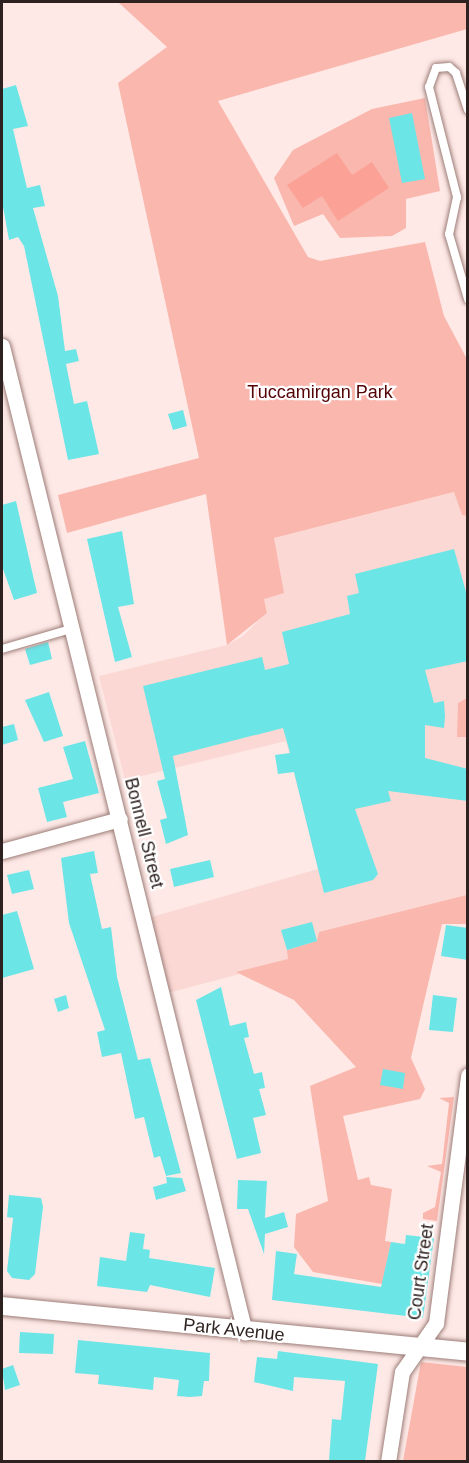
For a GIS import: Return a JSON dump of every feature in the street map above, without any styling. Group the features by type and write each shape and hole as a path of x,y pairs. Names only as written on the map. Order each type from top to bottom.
{"street":[{"name":"Bonnell Street","path":"2,346 245,1332"},
{"path":"2,851 120,819"},
{"name":"Court Street","path":"388,1461 402,1372 417,1347 431,1335 436,1319 468,1076"},
{"name":"Park Avenue","path":"2,1306 245,1332 468,1352"}],"lane":[{"path":"468,110 456,73 449,67 436,68 429,87 457,197 449,234 468,299"},
{"path":"2,649 71,629"}],"shaded area":[{"path":"337,153 352,175 372,162 389,188 338,221 322,196 303,208 287,185"},
{"path":"455,492 462,515 468,516 467,914 164,994 145,919 318,869 286,741 125,780 99,676 227,645 243,636 267,612 264,599 274,538"}],"green space":[{"name":"Tuccamirgan Park","path":"118,2 467,2 467,29 218,101 308,257 320,261 425,242 444,316 468,361 467,516 462,515 454,492 274,538 284,593 264,599 267,613 227,645 206,494 67,533 58,495 199,458 118,83 167,47"},
{"path":"425,98 440,191 406,199 406,228 392,236 340,238 323,214 294,226 274,178 293,150 372,109"},
{"path":"467,698 467,737 457,737 458,703"},
{"path":"467,895 467,924 442,924 411,1058 425,1089 420,1099 343,1116 358,1180 369,1177 371,1185 408,1192 392,1189 385,1241 391,1242 382,1284 313,1272 294,1247 296,1214 328,1201 310,1086 356,1067 294,1000 236,972 288,959 287,950 317,941 319,932"},
{"path":"454,1097 437,1221 423,1219 423,1213 435,1207 441,1172 427,1166 442,1164 449,1103 439,1098"},
{"path":"421,1362 467,1367 467,1461 403,1461"}],"building":[{"path":"16,85 28,126 13,129 27,188 40,185 45,206 33,208 58,296 65,351 76,349 79,361 66,364 74,404 87,401 99,454 68,460 24,246 18,237 9,240 2,201 2,89"},
{"path":"412,113 425,179 402,183 389,118"},
{"path":"183,410 187,426 173,430 168,414"},
{"path":"16,501 37,593 14,600 2,566 2,505"},
{"path":"122,531 134,604 118,607 132,657 115,662 87,539"},
{"path":"454,549 468,599 468,661 425,670 434,703 444,701 445,717 444,728 425,725 425,758 468,769 468,801 388,791 391,801 355,809 378,874 373,880 324,893 294,772 278,774 275,755 290,753 283,728 173,756 188,835 166,844 160,820 167,818 157,781 165,779 143,686 262,657 265,670 289,664 282,632 350,614 347,596 359,593 355,574"},
{"path":"48,642 52,659 30,665 25,649"},
{"path":"49,692 63,736 44,742 25,700"},
{"path":"14,724 18,740 2,745 2,727"},
{"path":"85,741 99,793 63,802 67,817 47,822 38,788 73,779 63,747"},
{"path":"94,851 98,873 90,874 102,929 111,927 117,977 138,1060 150,1058 181,1173 166,1176 160,1156 154,1158 144,1117 135,1119 121,1053 102,1057 97,1032 105,1030 69,923 61,858"},
{"path":"210,860 214,877 174,887 170,869"},
{"path":"29,870 34,889 12,894 7,875"},
{"path":"17,911 34,969 2,978 2,915"},
{"path":"312,922 317,941 287,950 281,930"},
{"path":"446,925 468,928 468,960 441,956"},
{"path":"221,987 230,1026 246,1022 249,1037 244,1038 254,1074 262,1072 265,1088 259,1089 266,1115 253,1118 261,1153 237,1159 196,1000"},
{"path":"66,995 69,1008 58,1012 54,999"},
{"path":"433,995 457,998 453,1032 429,1030"},
{"path":"383,1069 405,1073 403,1089 380,1085"},
{"path":"166,1177 182,1178 186,1191 156,1200 153,1187 167,1183"},
{"path":"238,1180 267,1181 265,1218 284,1212 288,1227 265,1234 264,1254 248,1209 237,1209"},
{"path":"9,1195 41,1198 43,1207 35,1274 29,1280 12,1278 7,1271 13,1218 7,1217"},
{"path":"130,1232 145,1234 143,1249 150,1250 149,1258 215,1268 210,1297 150,1285 147,1292 97,1286 100,1257 126,1261"},
{"path":"406,1235 434,1238 423,1318 272,1300 276,1251 297,1254 294,1274 381,1287 391,1242 405,1244"},
{"path":"20,1332 54,1334 53,1354 19,1353"},
{"path":"78,1340 210,1353 209,1381 204,1381 202,1396 190,1397 177,1396 179,1380 154,1377 153,1390 98,1384 99,1375 75,1373"},
{"path":"278,1351 378,1364 365,1461 329,1461 332,1419 341,1420 345,1381 294,1377 293,1391 254,1382 257,1357 277,1359"},
{"path":"13,1365 20,1385 5,1390 2,1369"}]}
